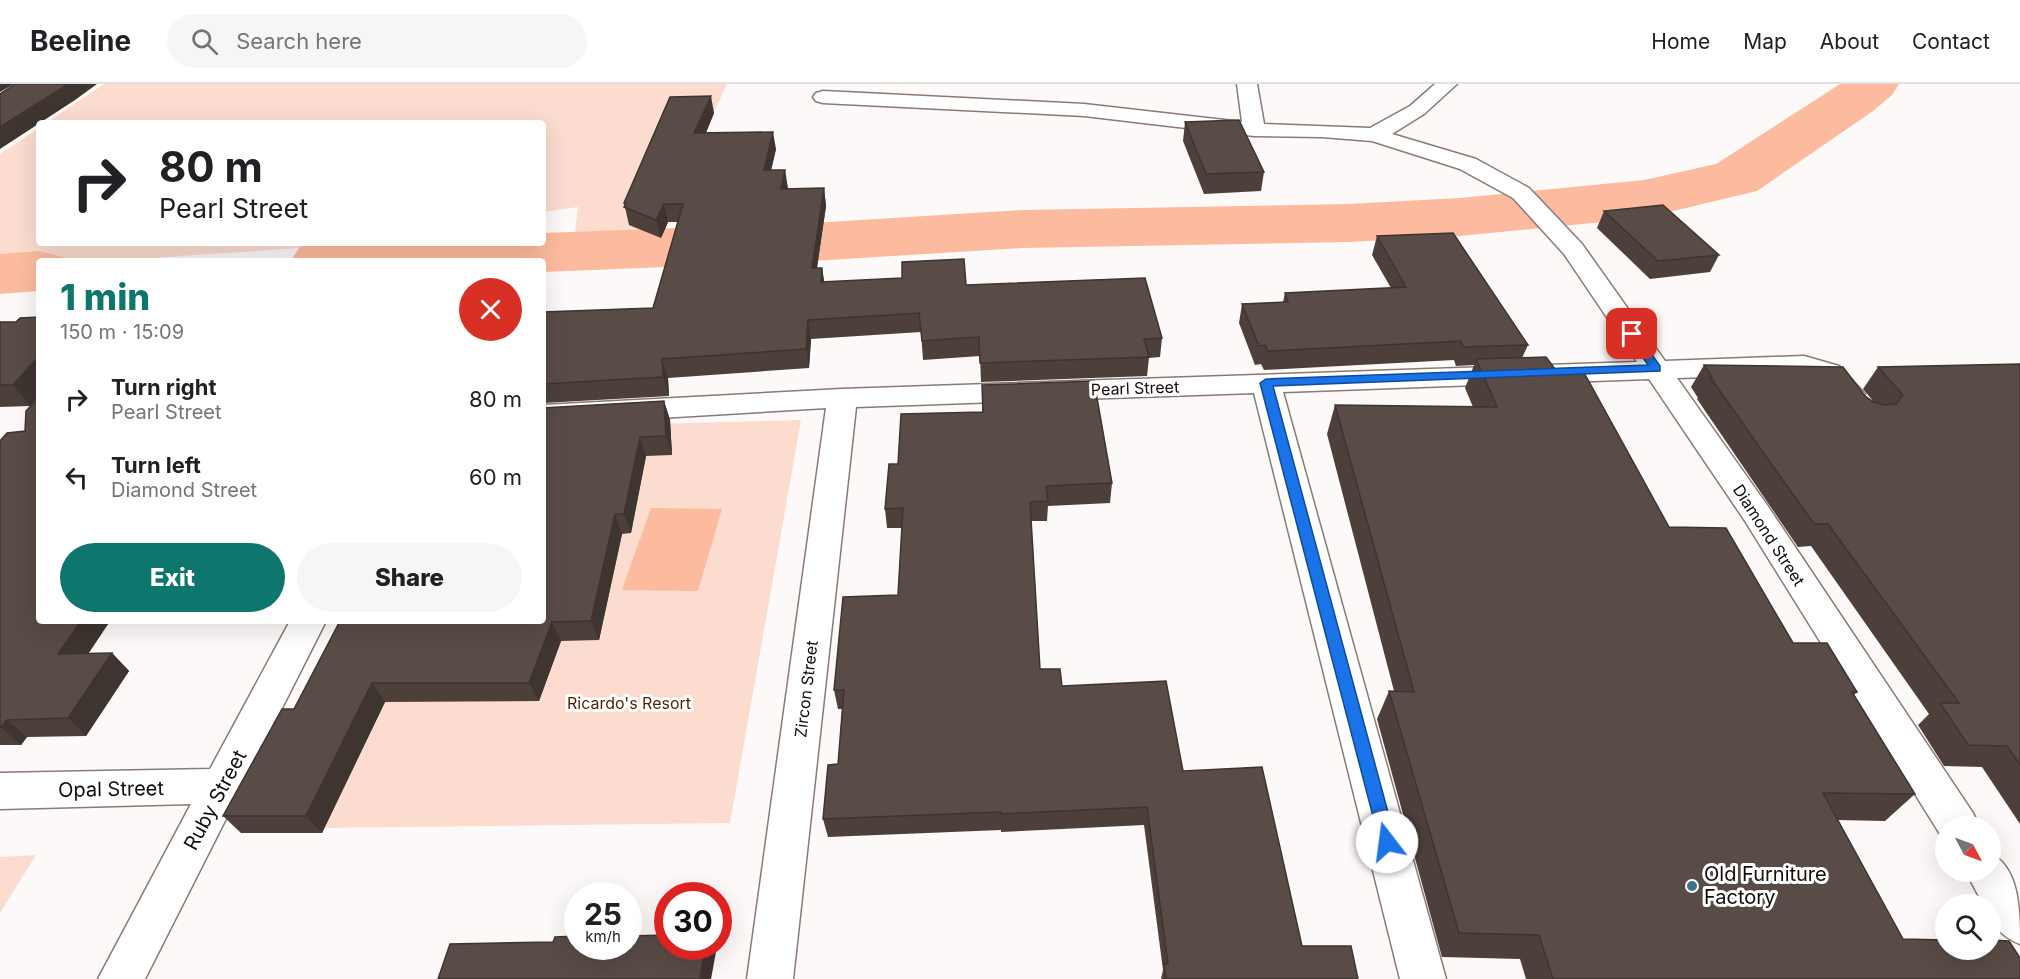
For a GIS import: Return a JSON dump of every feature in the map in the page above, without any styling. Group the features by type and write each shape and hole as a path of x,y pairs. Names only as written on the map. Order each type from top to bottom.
{"street":[{"path":"1247,84 1254,130"},
{"path":"1374,135 1417,110 1447,84"},
{"name":"Diamond Street","path":"823,97 1084,110 1254,130 1322,131 1374,135 1468,164 1521,193 1573,249 1656,368 1756,513 1952,816"},
{"name":"Pearl Street","path":"546,415 842,398 1656,368 1812,366 1829,372 1869,417"},
{"path":"1266,383 1423,979"},
{"name":"Zircon Street","path":"770,979 842,398"},
{"name":"Ruby Street","path":"121,979 306,624"},
{"name":"Opal Street","path":"0,791 222,786"},
{"path":"1993,882 2020,923"}],"green space":[{"path":"104,84 727,84 659,229 575,232 578,207 546,212 546,120 50,120"},
{"path":"36,130 36,246 328,246 154,258 36,258 36,266 0,269 0,154"},
{"name":"Ricardo's Resort","path":"801,420 730,823 235,829 338,624 546,624 546,427"},
{"path":"36,855 0,913 0,857"}],"shaded area":[{"path":"651,508 722,509 698,591 622,590"}],"building":[{"path":"15,84 68,84 0,127 0,94"},
{"path":"711,96 694,133 773,132 764,170 785,170 781,189 824,188 812,268 822,268 821,282 902,278 902,262 964,259 966,285 1145,278 1162,338 1144,339 1149,357 980,363 979,337 922,341 919,313 808,320 806,349 662,359 663,377 546,384 546,312 653,308 683,204 664,204 656,220 624,207 626,203 624,203 670,97"},
{"path":"1239,120 1264,172 1206,174 1185,122"},
{"path":"1663,205 1719,255 1658,261 1604,211"},
{"path":"1453,233 1528,345 1463,347 1461,341 1268,351 1265,345 1259,346 1242,304 1288,302 1285,293 1406,287 1377,236"},
{"path":"36,317 36,359 13,385 0,385 0,322 16,322 20,318"},
{"path":"1546,357 1555,369 1582,369 1669,527 1726,528 1793,643 1827,643 1857,692 1852,692 1915,794 1823,793 1903,939 1935,940 1935,960 2001,960 2001,941 2009,941 2020,958 2020,979 1553,979 1539,935 1459,933 1389,691 1414,692 1335,405 1497,407 1476,359"},
{"path":"2020,364 2020,765 2007,746 1968,745 1940,703 1959,703 1828,524 1814,524 1710,377 1712,377 1704,365 1843,367 1865,396 1884,405 1896,404 1903,395 1878,367"},
{"path":"1094,381 1112,483 1046,486 1048,501 1030,502 1040,669 1060,669 1062,686 1166,681 1183,771 1262,767 1302,946 1351,946 1358,979 1166,979 1164,964 1168,964 1147,807 823,819 828,765 838,764 844,690 834,690 843,597 898,595 903,508 885,509 889,464 898,464 901,414 983,412 982,385"},
{"path":"36,400 36,624 79,624 58,654 112,653 68,718 7,720 0,727 0,441 7,433 25,431 26,411"},
{"path":"664,401 666,436 640,437 624,514 615,514 591,621 552,622 529,683 372,683 306,816 223,816 282,709 294,709 338,624 546,624 546,408"},
{"path":"654,935 654,960 703,960 700,979 438,979 450,944 553,942 555,937 564,937 564,960 642,960 642,936"}],"waterway":[{"path":"400,258 812,242 1023,229 1348,223 1460,217 1644,199 1736,178 1854,100 1873,84"},
{"path":"0,274 36,271"}],"place":[{"name":"Old Furniture Factory","path":"1692,886"}],"route":[{"path":"1387,842 1266,383 1656,368 1632,334"}]}
